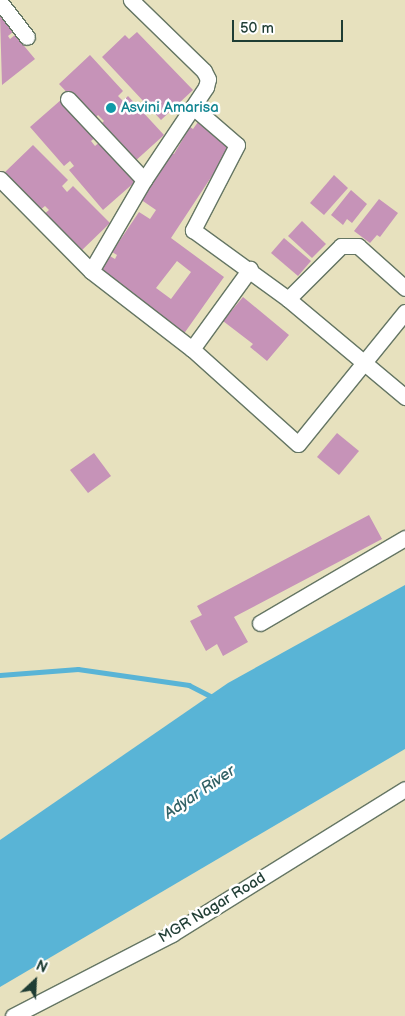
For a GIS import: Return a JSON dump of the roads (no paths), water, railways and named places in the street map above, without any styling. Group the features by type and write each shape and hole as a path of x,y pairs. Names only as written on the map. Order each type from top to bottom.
{"street":[{"path":"91,270 144,180 206,87 208,79 204,71 131,0"},
{"path":"0,2 27,37"},
{"path":"68,99 144,180"},
{"path":"193,107 237,144 192,230 250,269 366,362 405,397"},
{"path":"0,179 91,270 192,349 298,444 405,312"},
{"path":"288,299 341,246 358,246 405,288"},
{"path":"192,349 250,269"},
{"path":"260,623 405,538"},
{"name":"MGR Nagar Road","path":"13,1016 172,934 405,789"}],"water":[{"name":"Adyar River","path":"405,585 405,749 0,987 0,840 228,683"}],"waterway":[{"path":"0,675 78,669 189,685 214,698"}],"place":[{"name":"Asvini Amarisa","path":"111,108"}]}
